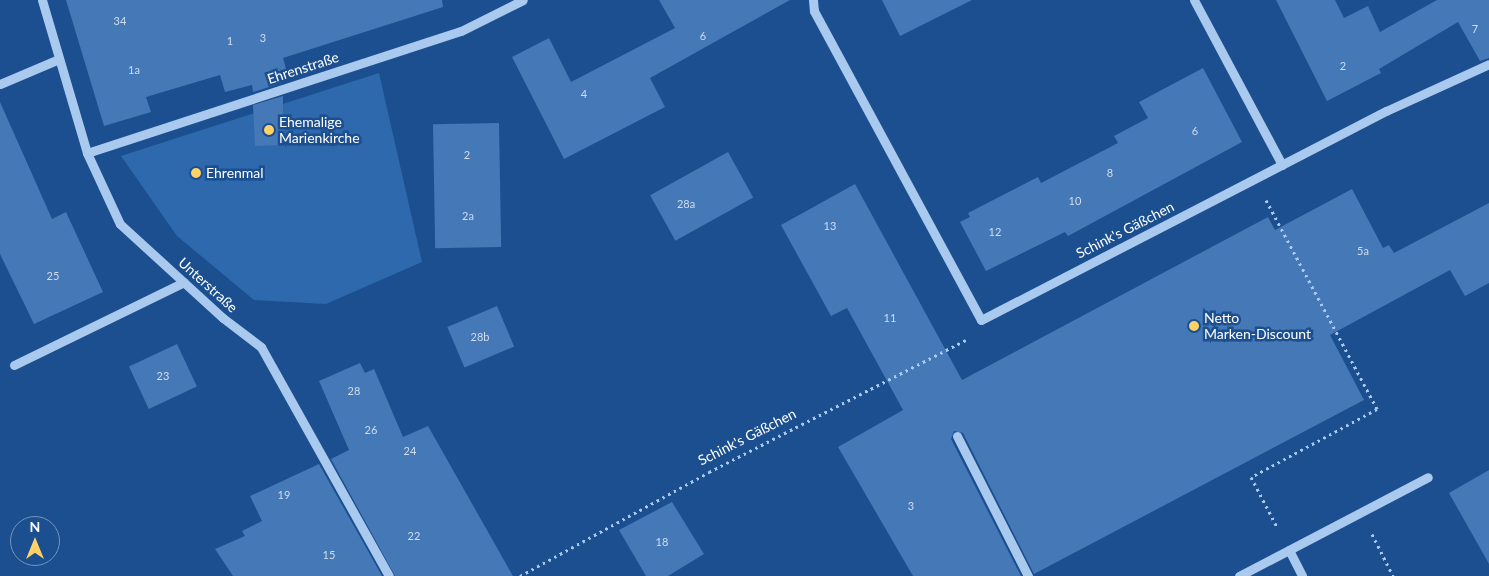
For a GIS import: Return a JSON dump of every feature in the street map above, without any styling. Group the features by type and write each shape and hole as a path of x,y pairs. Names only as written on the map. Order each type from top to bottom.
{"street":[{"name":"Unterstraße","path":"42,0 87,153 120,224 223,318 261,347 389,576"},
{"name":"Ehrenstraße","path":"87,153 461,30 523,0"},
{"path":"813,0 814,11 981,320"},
{"path":"1194,0 1282,165"},
{"path":"0,84 59,59"},
{"name":"Schink's Gäßchen","path":"981,320 1386,111 1489,64"},
{"path":"14,365 184,282"},
{"path":"956,436 1028,576"},
{"path":"1239,576 1428,477"},
{"path":"1289,550 1302,576"}],"path":[{"path":"1255,179 1377,409 1251,477 1289,550"},
{"name":"Schink's Gäßchen","path":"520,576 709,472 975,335 981,320"},
{"path":"1360,512 1393,576"}],"shaded area":[{"path":"379,73 422,262 326,304 254,300 177,236 121,156"}],"building":[{"path":"66,0 442,0 443,7 283,58 288,76 282,77 282,83 253,92 252,85 225,92 220,75 146,97 151,112 104,126"},
{"path":"659,0 790,0 650,78 665,107 564,159 512,57 549,38 571,82 675,28"},
{"path":"882,0 972,0 900,36"},
{"path":"1276,0 1335,0 1344,18 1368,6 1380,32 1437,0 1489,0 1489,58 1480,61 1458,22 1379,69 1381,73 1327,101"},
{"path":"1203,68 1242,142 1068,236 1065,232 986,271 960,222 970,217 968,213 1038,177 1041,183 1118,143 1114,136 1148,118 1139,102"},
{"path":"283,96 283,145 255,146 253,105"},
{"path":"0,102 52,219 66,212 103,292 34,324 0,254"},
{"path":"499,123 501,247 435,248 433,124"},
{"path":"728,152 753,197 675,241 650,195"},
{"path":"855,184 962,380 1268,217 1275,230 1352,189 1383,248 1389,245 1394,253 1489,203 1489,283 1465,296 1450,270 1330,335 1364,400 1034,574 963,433 954,431 951,439 1021,576 913,576 838,447 903,410 847,308 831,316 781,225"},
{"path":"497,306 514,347 464,368 447,327"},
{"path":"177,344 197,387 149,409 129,366"},
{"path":"360,363 365,373 374,369 403,437 428,426 513,576 395,576 331,459 349,450 319,381"},
{"path":"319,464 382,576 233,576 215,549 245,536 242,531 262,521 250,496"},
{"path":"1489,470 1489,564 1449,493"},
{"path":"672,502 704,554 668,576 646,576 619,530"}],"place":[{"name":"Ehemalige Marienkirche","path":"269,130"},
{"name":"Ehrenmal","path":"196,173"},
{"name":"Netto Marken-Discount","path":"1194,326"}]}
